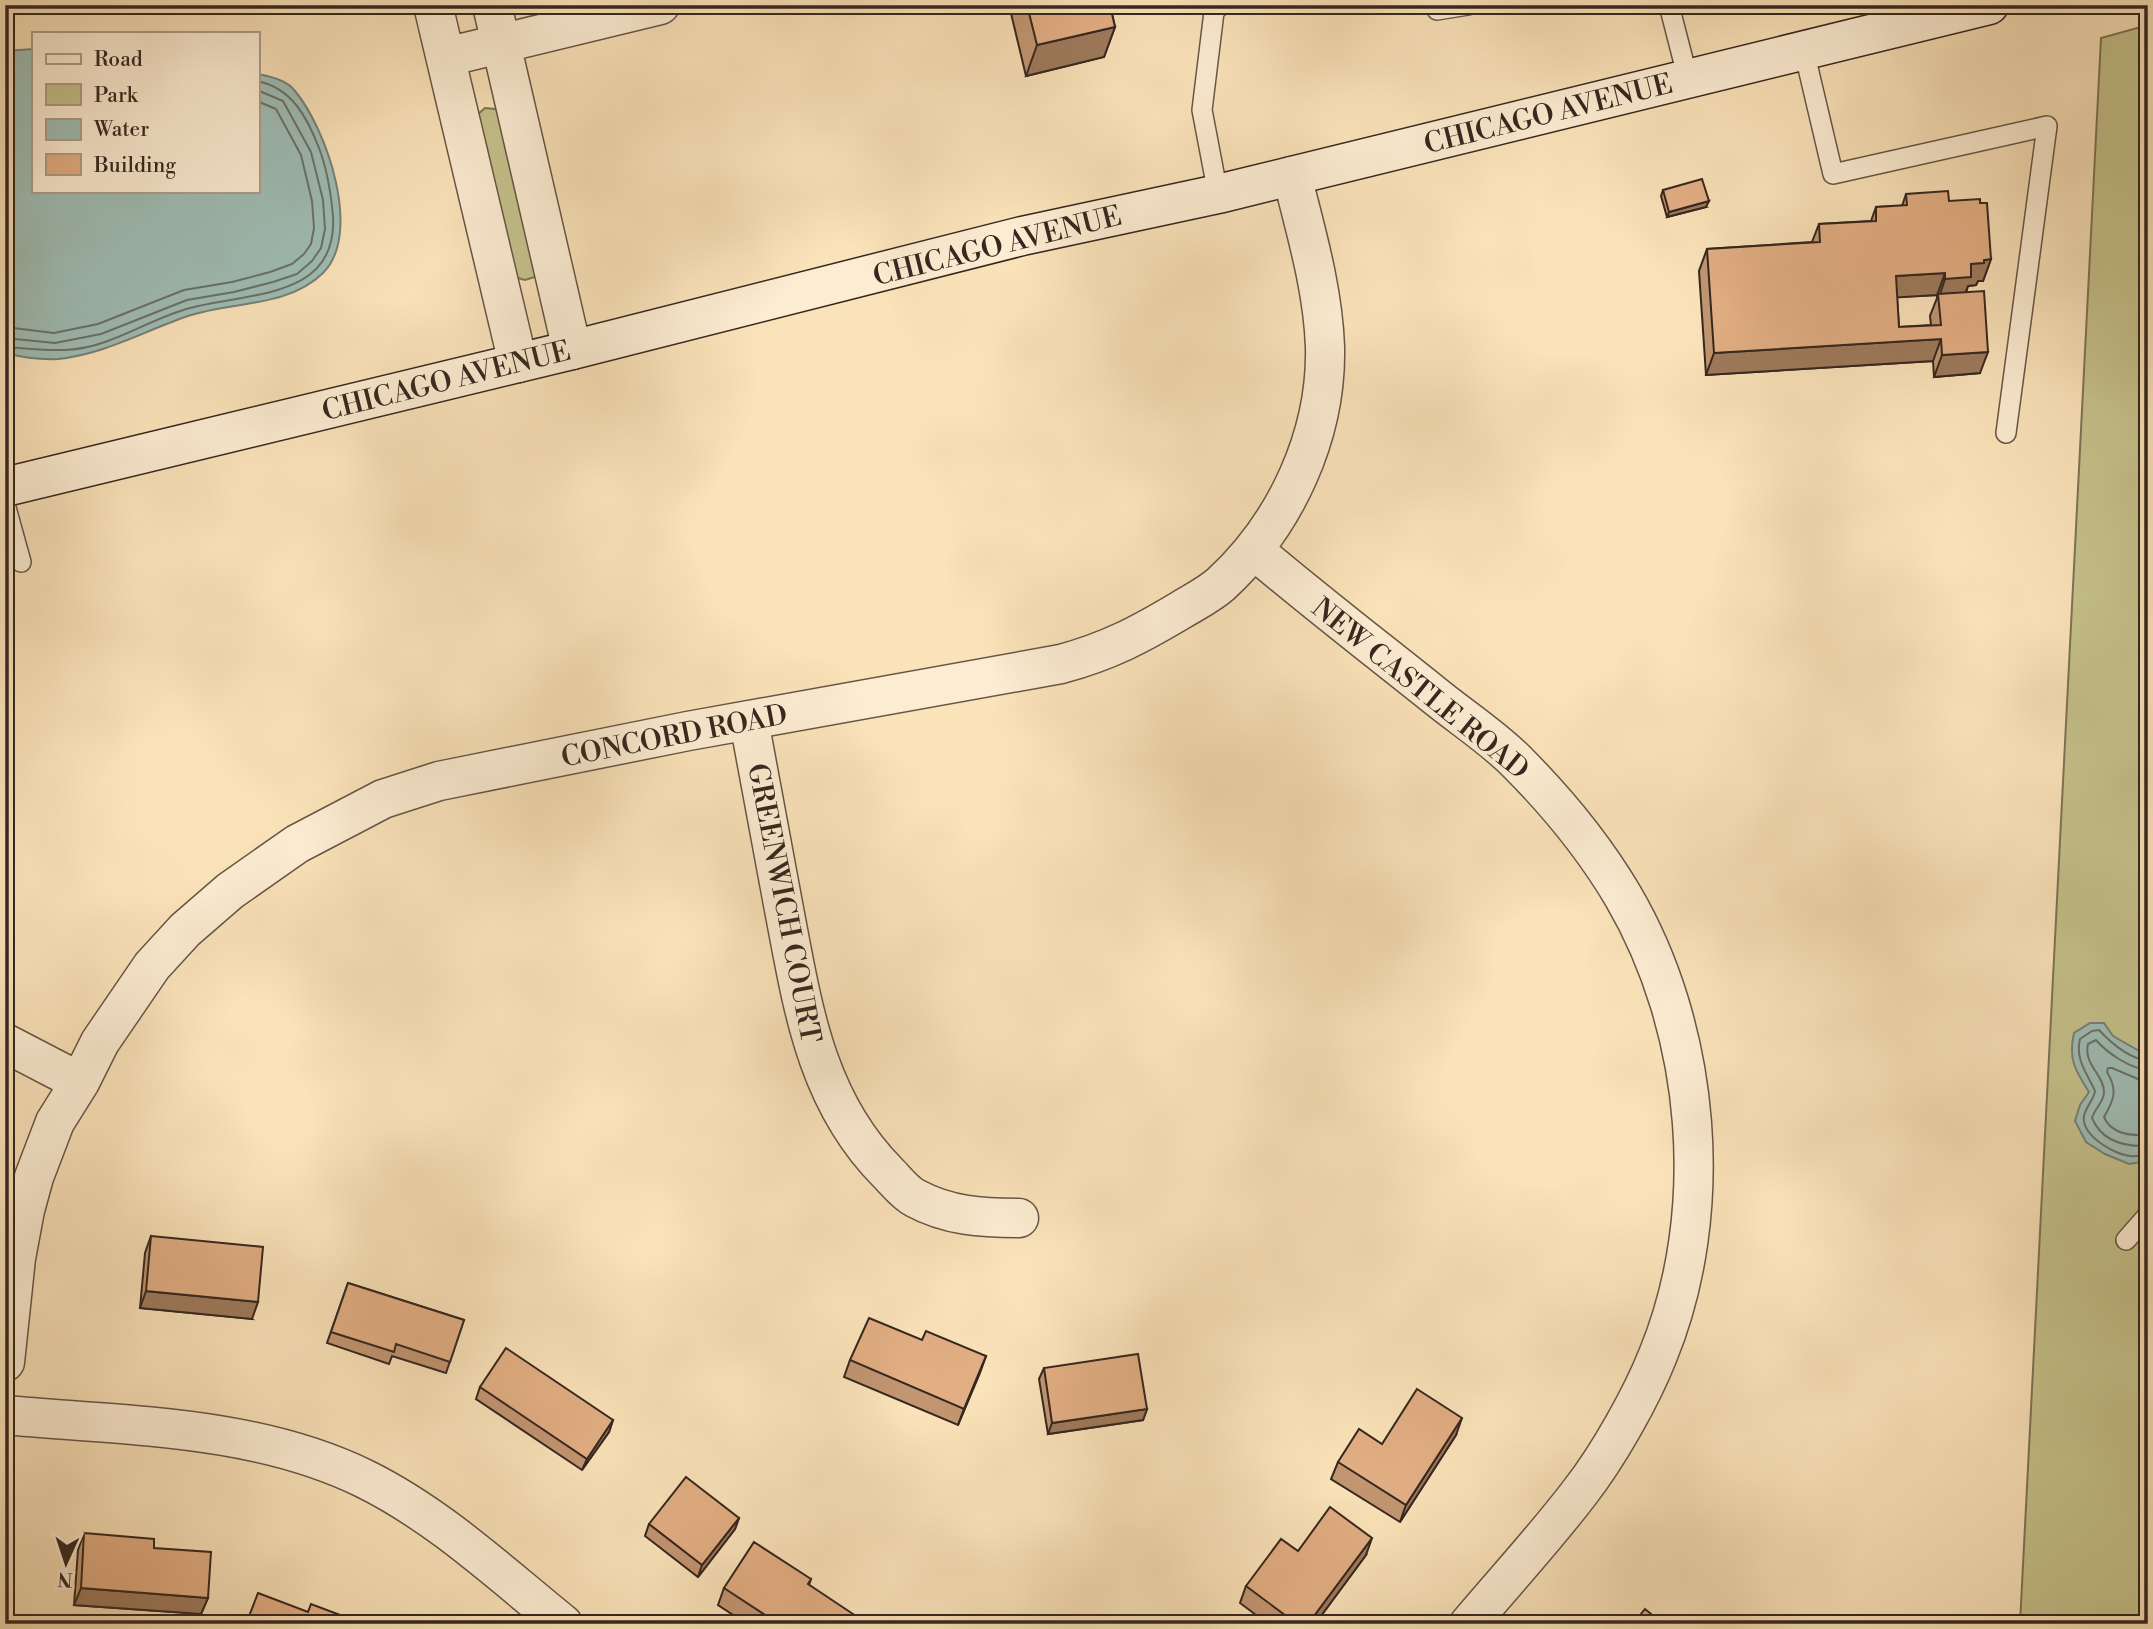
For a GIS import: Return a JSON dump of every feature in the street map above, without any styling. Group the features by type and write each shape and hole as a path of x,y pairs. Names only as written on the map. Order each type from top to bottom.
{"street":[{"path":"433,5 518,363"},
{"path":"492,5 572,350"},
{"path":"446,57 660,5"},
{"name":"CHICAGO AVENUE","path":"5,487 572,350 1022,236 1218,194 1989,5"},
{"name":"CONCORD ROAD","path":"5,1362 16,1258 28,1199 55,1122 80,1082 100,1042 152,966 185,930 230,891 297,844 383,799 439,780 1061,664 1135,638 1220,586 1254,551 1280,512 1300,473 1318,419 1325,378 1325,346 1318,284 1292,176"},
{"name":"NEW CASTLE ROAD","path":"1254,551 1515,760 1575,827 1622,895 1639,927 1668,1002 1685,1069 1691,1110 1694,1172 1691,1230 1671,1319 1658,1356 1628,1416 1581,1491 1469,1624"},
{"name":"GREENWICH COURT","path":"749,721 800,994 814,1049 850,1127 878,1163 912,1197 943,1210 976,1218 1018,1218"},
{"path":"5,1043 80,1082"},
{"path":"5,1416 204,1433 277,1447 333,1465 367,1480 444,1528 563,1624"}],"lane":[{"path":"1437,5 1437,10 1468,5"},
{"path":"1670,5 1688,79"},
{"path":"1215,7 1202,110 1218,194"},
{"path":"1804,51 1833,174 2047,126 2006,433"},
{"path":"5,503 21,562"},
{"path":"2126,1240 2148,1215"}],"green space":[{"path":"2148,25 2148,1624 2020,1624 2101,38"},
{"path":"485,108 495,109 503,114 539,267 535,277 525,280 517,278 478,114"}],"water":[{"path":"32,49 32,192 259,192 259,74 288,84 307,108 318,129 336,181 340,233 335,255 323,273 309,284 276,298 205,311 75,356 51,359 5,353 5,51"},
{"path":"2090,1023 2104,1023 2113,1036 2148,1056 2148,1161 2129,1164 2105,1154 2086,1142 2075,1121 2080,1105 2089,1092 2074,1064 2072,1042 2074,1033"}],"building":[{"path":"1027,5 1110,5 1115,27 1037,45"},
{"path":"1702,179 1709,201 1669,212 1663,190"},
{"path":"1948,191 1949,201 1980,199 1980,203 1987,203 1991,259 1984,260 1984,263 1971,264 1971,277 1945,279 1945,273 1896,276 1899,327 1941,325 1938,294 1984,291 1988,352 1942,355 1941,339 1714,353 1707,249 1820,242 1819,224 1876,221 1876,207 1907,205 1906,194"},
{"path":"151,1236 263,1247 258,1302 146,1291"},
{"path":"348,1283 464,1320 450,1362 396,1344 394,1352 331,1332"},
{"path":"869,1318 922,1340 926,1331 986,1356 964,1409 850,1360"},
{"path":"506,1348 613,1420 587,1459 480,1387"},
{"path":"1138,1354 1147,1409 1052,1423 1044,1368"},
{"path":"1417,1389 1462,1418 1406,1505 1338,1462 1359,1429 1382,1444"},
{"path":"686,1477 739,1518 702,1565 649,1524"},
{"path":"1330,1507 1372,1538 1308,1624 1297,1624 1246,1586 1281,1539 1298,1551"},
{"path":"84,1533 154,1539 154,1548 211,1552 208,1598 81,1588"},
{"path":"754,1542 811,1579 808,1584 859,1618 856,1624 779,1624 724,1588"},
{"path":"258,1593 308,1612 311,1604 364,1624 246,1624"},
{"path":"1645,1609 1663,1624 1633,1624"}]}
